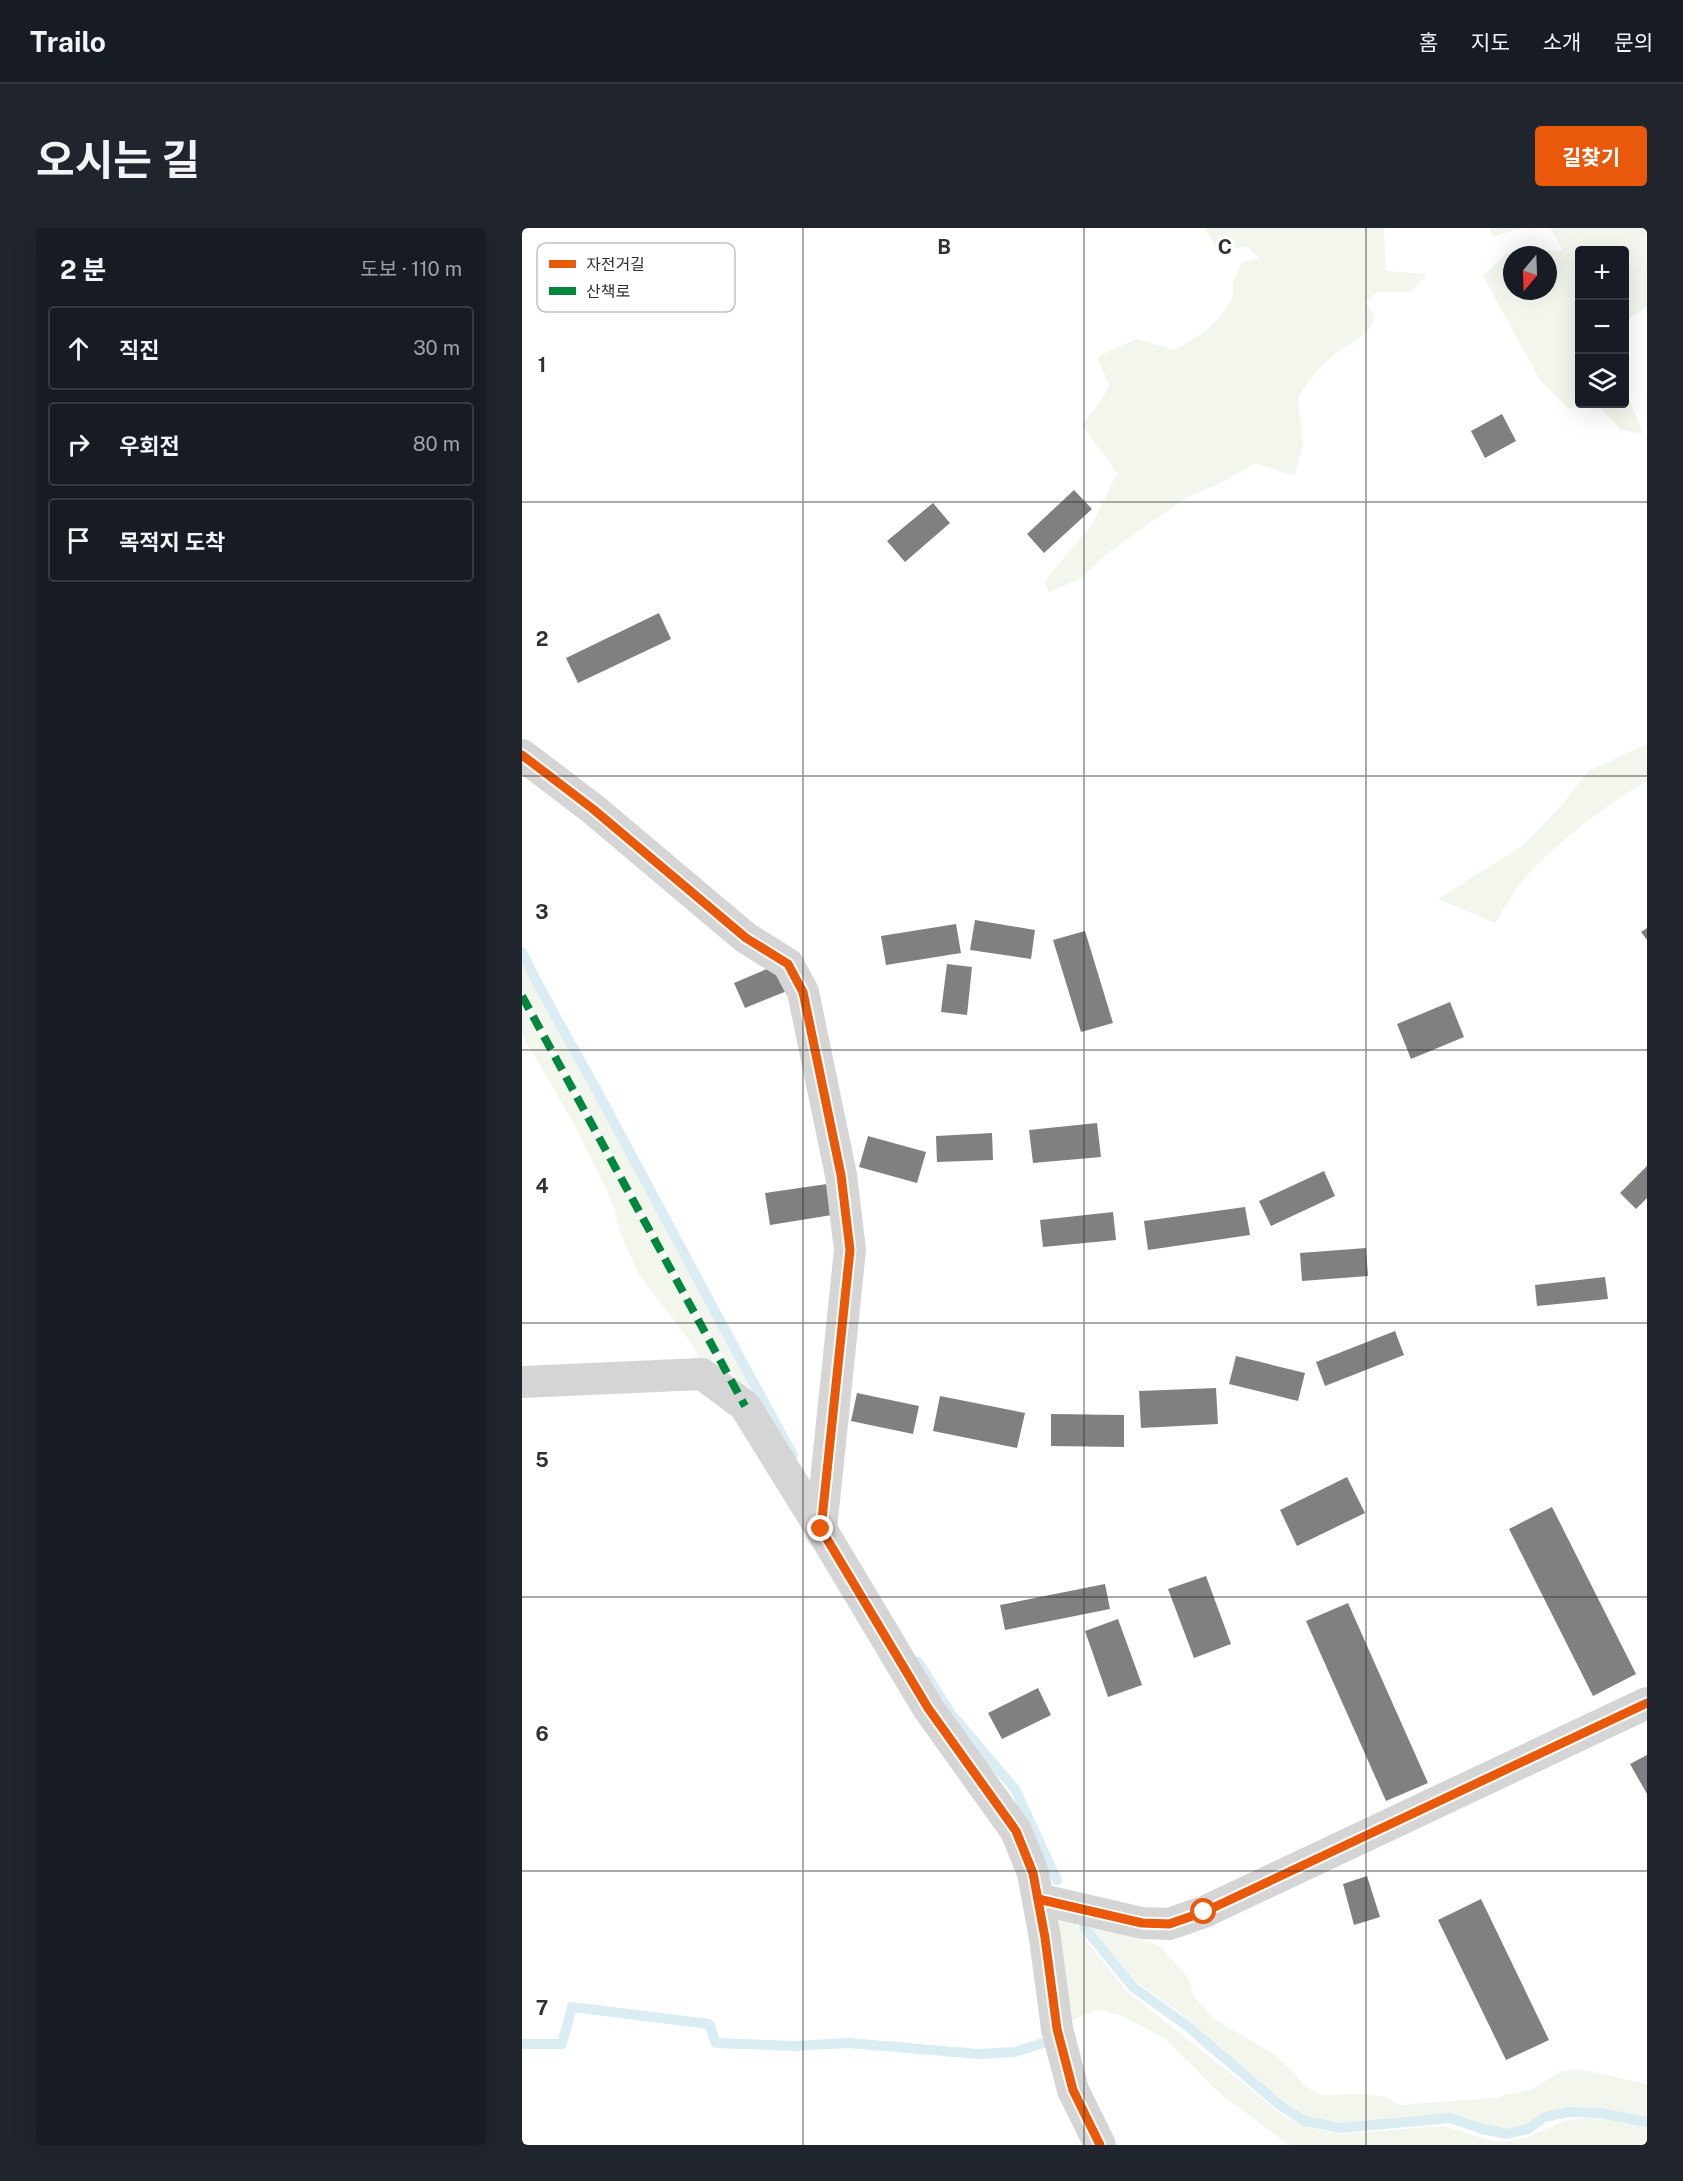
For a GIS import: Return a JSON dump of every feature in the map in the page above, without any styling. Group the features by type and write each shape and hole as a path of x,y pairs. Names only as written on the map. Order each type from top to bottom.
{"street":[{"path":"522,755 593,809 746,938 788,964 803,992 841,1175 850,1250 821,1529"},
{"path":"522,1382 648,1374 702,1374 746,1406 928,1708 1016,1831 1033,1874 1057,2029 1073,2090 1100,2145"},
{"path":"1038,1899 1142,1923 1170,1924 1204,1912 1647,1703"}],"shaded area":[{"path":"1205,228 1384,228 1386,271 1427,274 1411,292 1378,292 1365,302 1375,316 1367,331 1330,359 1315,374 1298,397 1303,444 1295,476 1255,463 1223,482 1187,497 1109,552 1080,579 1048,592 1045,581 1092,524 1117,473 1082,425 1103,398 1109,385 1097,357 1136,339 1175,350 1205,332 1221,316 1233,297 1233,282 1242,262 1259,258 1247,246 1219,252"},
{"path":"1490,228 1521,228 1492,237"},
{"path":"1550,228 1647,228 1647,306 1629,319 1629,246 1575,246 1575,407 1569,409 1540,380 1483,276 1503,257 1503,300 1557,300 1557,250 1563,250"},
{"path":"1629,398 1643,434 1621,430 1601,408 1629,408"},
{"path":"1647,744 1647,781 1597,814 1536,866 1519,885 1495,923 1438,899 1522,846 1562,805 1588,771"},
{"path":"522,957 542,998 609,1117 801,1475 749,1404 522,992"},
{"path":"522,1002 711,1343 717,1361 701,1364 693,1345 639,1274 622,1237 611,1199 572,1120 522,1035"},
{"path":"1051,1921 1074,1921 1090,1946 1128,1992 1288,2119 1310,2128 1342,2134 1442,2126 1491,2140 1508,2141 1530,2136 1565,2121 1595,2118 1617,2120 1647,2128 1647,2145 1289,2145 1218,2092 1166,2039 1123,2016 1097,2009 1066,2024"},
{"path":"1087,1922 1160,1946 1188,1978 1193,1995 1212,2018 1275,2055 1294,2072 1304,2086 1320,2095 1362,2094 1385,2097 1400,2105 1494,2098 1532,2089 1562,2071 1578,2069 1647,2084 1647,2118 1578,2107 1555,2110 1520,2127 1500,2130 1445,2114 1351,2124 1310,2118 1258,2084 1181,2014 1135,1981"}],"building":[{"path":"1502,414 1516,441 1485,458 1471,431"},
{"path":"1074,490 1092,509 1044,553 1027,534"},
{"path":"933,503 950,523 905,562 887,541"},
{"path":"659,613 671,639 578,683 566,658"},
{"path":"975,920 1035,930 1031,959 970,950"},
{"path":"956,924 961,953 886,965 881,936"},
{"path":"1647,928 1647,940 1641,932"},
{"path":"1085,931 1113,1023 1081,1032 1053,940"},
{"path":"947,964 972,967 967,1015 941,1012"},
{"path":"776,965 787,991 745,1008 734,983"},
{"path":"1450,1002 1464,1037 1411,1059 1397,1024"},
{"path":"1097,1123 1101,1157 1033,1163 1029,1130"},
{"path":"992,1133 993,1160 937,1162 936,1136"},
{"path":"868,1136 926,1152 917,1183 859,1167"},
{"path":"1647,1166 1647,1198 1636,1209 1620,1193"},
{"path":"1324,1171 1335,1196 1271,1226 1259,1201"},
{"path":"827,1184 832,1215 770,1225 765,1193"},
{"path":"1245,1207 1250,1235 1148,1250 1144,1221"},
{"path":"1113,1212 1116,1240 1043,1247 1040,1220"},
{"path":"1366,1248 1368,1276 1302,1281 1300,1253"},
{"path":"1605,1277 1608,1299 1537,1306 1535,1285"},
{"path":"1395,1331 1404,1355 1325,1386 1316,1362"},
{"path":"1236,1356 1305,1373 1298,1401 1229,1384"},
{"path":"1216,1388 1218,1424 1141,1428 1139,1391"},
{"path":"857,1393 919,1406 913,1434 851,1421"},
{"path":"940,1396 1025,1413 1017,1448 933,1431"},
{"path":"1051,1414 1124,1415 1124,1447 1051,1446"},
{"path":"1347,1477 1365,1513 1297,1546 1280,1510"},
{"path":"1552,1507 1636,1674 1593,1696 1509,1529"},
{"path":"1206,1576 1231,1644 1194,1658 1168,1589"},
{"path":"1105,1584 1110,1609 1005,1630 1000,1605"},
{"path":"1348,1603 1428,1783 1386,1801 1306,1621"},
{"path":"1118,1619 1142,1685 1108,1697 1085,1631"},
{"path":"1038,1688 1051,1715 1002,1739 988,1713"},
{"path":"1647,1755 1647,1794 1630,1764"},
{"path":"1367,1876 1380,1917 1354,1925 1343,1884"},
{"path":"1481,1899 1549,2040 1506,2060 1438,1920"}],"waterway":[{"path":"522,952 793,1455"},
{"path":"918,1662 952,1715 1015,1789 1057,1880"},
{"path":"1084,1927 1133,1987 1186,2025 1281,2106 1305,2121 1341,2128 1450,2118 1482,2129 1507,2134 1528,2129 1545,2117 1568,2112 1600,2113 1647,2122"},
{"path":"522,2044 562,2044 572,2007 709,2024 716,2043 793,2046 848,2043 979,2054 1015,2052 1052,2040"}],"marked path":[{"path":"522,996 745,1406"}],"cycle path":[{"path":"522,755 593,809 746,938 788,964 803,992 841,1175 850,1250 821,1529 928,1708 1016,1831 1033,1873 1045,1938 1057,2029 1073,2090 1100,2145"},
{"path":"1038,1899 1142,1923 1169,1924 1204,1912 1647,1703"}],"route":[{"path":"821,1529 928,1708 1016,1831 1033,1874 1038,1899 1142,1923 1170,1924 1204,1912"}]}
